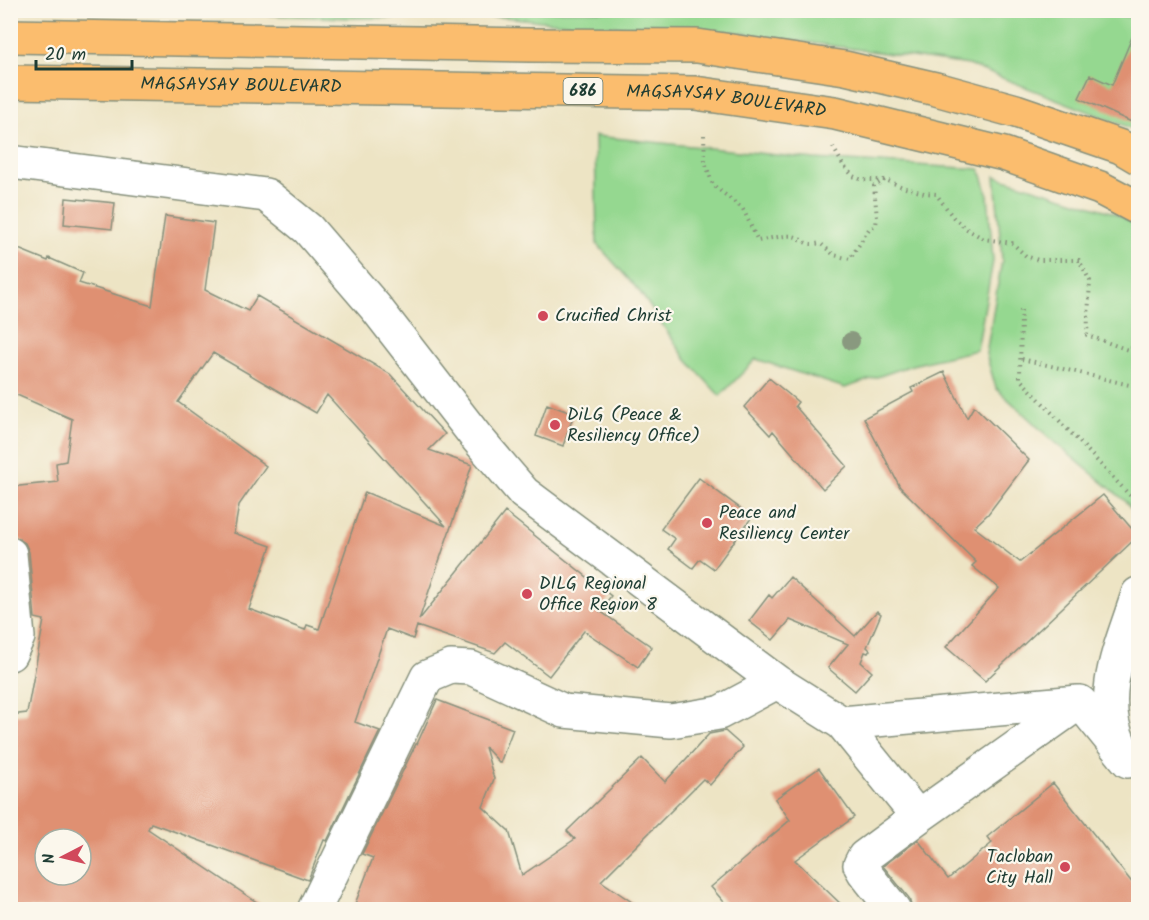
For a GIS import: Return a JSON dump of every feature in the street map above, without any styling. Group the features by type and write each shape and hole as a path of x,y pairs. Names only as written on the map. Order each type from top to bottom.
{"main road":[{"path":"10,36 697,46 845,68 936,89 1016,111 1120,147 1138,157"},
{"name":"MAGSAYSAY BOULEVARD","path":"10,82 695,93 836,113 1004,154 1100,188 1138,208"}],"lane":[{"path":"10,162 266,195 308,229 376,308 477,438 524,493 777,682 842,723 918,817"},
{"path":"10,554 18,637 10,654"},
{"path":"1133,767 1112,729 1111,681 1138,594"},
{"path":"314,909 427,677 451,667 471,668 564,711 671,721 719,713 777,682"},
{"path":"842,723 1080,702"},
{"path":"1080,702 1133,767"},
{"path":"894,909 861,865 864,857 1080,702"}],"path":[{"path":"704,135 705,162 713,185 742,209 758,242 770,237 793,236 804,243 813,245 820,243 834,255 850,259 869,229 876,225 874,186 886,180"},
{"path":"833,145 843,165 853,176 862,180 886,180 905,188 936,194 953,217 965,228 984,239 1012,243 1026,256 1038,260 1079,260 1090,281 1088,335 1128,350 1138,345"},
{"path":"1021,310 1020,379 1138,504"},
{"path":"1022,359 1138,387"}],"green space":[{"path":"150,11 1085,11 1138,18 1138,131 969,65 734,32 579,25 504,17 349,18"},
{"path":"595,136 814,159 980,169 988,195 993,261 977,350 912,365 845,388 756,359 720,396 686,359 640,292 597,244"},
{"path":"995,176 1114,213 1138,226 1138,516 1124,500 1054,442 996,388 986,354 1002,260"}],"building":[{"path":"1138,23 1138,125 1079,98 1090,75 1112,85"},
{"path":"66,198 115,203 112,229 64,224"},
{"path":"165,216 214,223 205,290 248,311 257,296 390,374 445,434 429,450 472,465 419,620 505,512 611,596 600,611 652,647 638,667 584,631 549,676 505,642 495,653 417,626 413,639 387,629 355,722 380,731 327,841 324,840 308,880 151,823 148,829 267,909 10,909 10,715 27,713 44,620 35,618 29,552 25,543 14,536 10,487 58,482 56,463 66,461 72,419 10,392 10,261 16,248 48,261 49,258 83,273 79,283 152,306","holes":["213,353 316,413 327,395 446,526 365,492 319,629 307,625 305,630 249,609 271,546 234,533 239,505 266,466 178,402"]},
{"path":"944,372 967,418 974,406 1029,460 988,514 974,527 1020,562 1103,495 1138,536 985,681 946,647 999,588 972,566 976,562 900,487 864,418 913,392 911,388"},
{"path":"769,378 798,402 795,406 847,466 823,489 773,431 770,435 744,407"},
{"name":"DiLG (Peace & Resiliency Office)","path":"547,404 574,414 563,446 536,436"},
{"name":"Peace and Resiliency Center","path":"699,478 752,517 714,569 700,559 693,568 668,549 675,539 661,529"},
{"path":"790,577 855,636 877,611 881,614 867,647 870,650 868,653 865,652 861,662 872,672 855,691 828,668 848,644 790,620 773,640 749,621 769,595 772,598"},
{"path":"437,700 513,729 500,763 485,747 494,779 483,807 509,831 522,875 575,839 567,831 642,758 665,782 709,734 725,731 743,747 710,785 703,779 601,881 642,909 353,909 373,858 362,854"},
{"path":"819,768 854,817 795,860 846,909 730,909 711,887 790,820 775,799"},
{"name":"Tacloban City Hall","path":"1053,783 1138,890 1138,909 912,909 909,898 883,866 918,840 948,879 992,843 987,837"}],"place":[{"name":"Crucified Christ","path":"543,316"},
{"name":"DiLG (Peace & Resiliency Office)","path":"555,425"},
{"name":"Peace and Resiliency Center","path":"707,523"},
{"name":"DILG Regional Office Region 8","path":"527,594"},
{"name":"Tacloban City Hall","path":"1065,867"}]}
